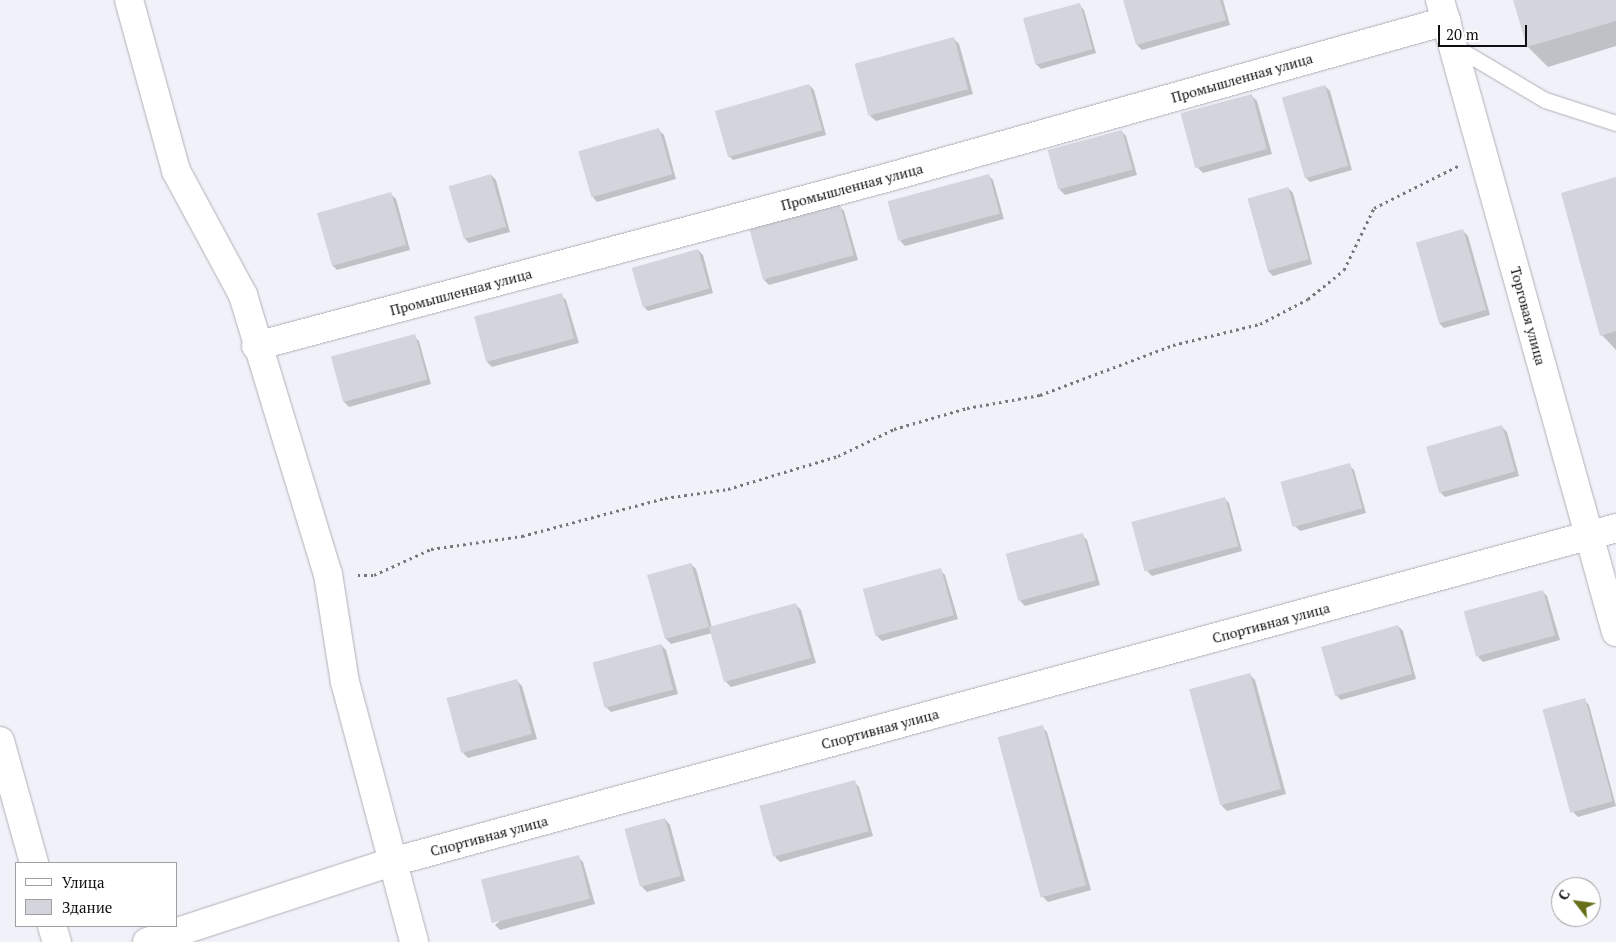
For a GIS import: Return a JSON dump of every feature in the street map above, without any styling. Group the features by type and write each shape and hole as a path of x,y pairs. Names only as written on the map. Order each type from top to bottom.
{"street":[{"path":"129,0 176,171 243,295 256,346 328,574 345,682 414,942"},
{"name":"Промышленная улица","path":"256,346 886,178 1446,22"},
{"name":"Торговая улица","path":"1446,22 1616,632"},
{"name":"Спортивная улица","path":"147,942 392,862 1616,528"},
{"path":"0,741 34,862"},
{"path":"52,927 57,942"}],"lane":[{"path":"1446,22 1545,100 1616,123"}],"path":[{"path":"328,574 374,575 431,549 522,536 665,498 728,489 838,456 894,429 967,408 1040,395 1173,345 1260,324 1308,299 1344,270 1374,208 1483,153"}],"building":[{"path":"1123,0 1220,0 1226,20 1136,45"},
{"path":"1513,0 1616,0 1616,21 1527,47"},
{"path":"1080,3 1092,49 1035,65 1023,18"},
{"path":"954,37 968,89 868,116 855,64"},
{"path":"809,84 822,130 728,157 715,111"},
{"path":"1325,85 1348,166 1305,178 1282,97"},
{"path":"1252,94 1267,149 1195,168 1181,113"},
{"path":"659,128 672,174 591,197 578,151"},
{"path":"1122,130 1133,170 1058,190 1048,150"},
{"path":"491,174 506,227 464,239 449,186"},
{"path":"989,174 1000,214 898,241 888,201"},
{"path":"1616,177 1616,331 1600,336 1561,193"},
{"path":"1288,187 1309,259 1268,271 1248,199"},
{"path":"391,192 406,245 332,266 317,213"},
{"path":"840,204 854,255 763,280 749,228"},
{"path":"1463,229 1486,310 1439,323 1416,243"},
{"path":"698,249 709,288 643,307 632,268"},
{"path":"562,293 574,338 486,362 474,317"},
{"path":"415,334 427,379 343,402 331,357"},
{"path":"1502,425 1515,471 1439,493 1426,447"},
{"path":"1350,463 1362,508 1293,527 1280,482"},
{"path":"1225,497 1238,546 1145,571 1131,522"},
{"path":"1083,533 1096,580 1018,601 1006,554"},
{"path":"691,563 709,627 665,639 647,575"},
{"path":"941,568 954,615 875,636 863,589"},
{"path":"1543,590 1555,635 1476,657 1464,611"},
{"path":"796,603 811,658 724,682 709,627"},
{"path":"1398,625 1412,674 1335,696 1321,647"},
{"path":"661,644 673,689 605,708 592,662"},
{"path":"1250,673 1281,789 1220,805 1189,689"},
{"path":"517,679 532,734 461,753 446,698"},
{"path":"1585,698 1613,801 1570,813 1542,709"},
{"path":"1043,725 1086,885 1041,898 998,737"},
{"path":"855,780 869,831 773,857 759,806"},
{"path":"665,818 681,876 640,887 624,829"},
{"path":"579,855 590,899 492,923 481,879"}]}
